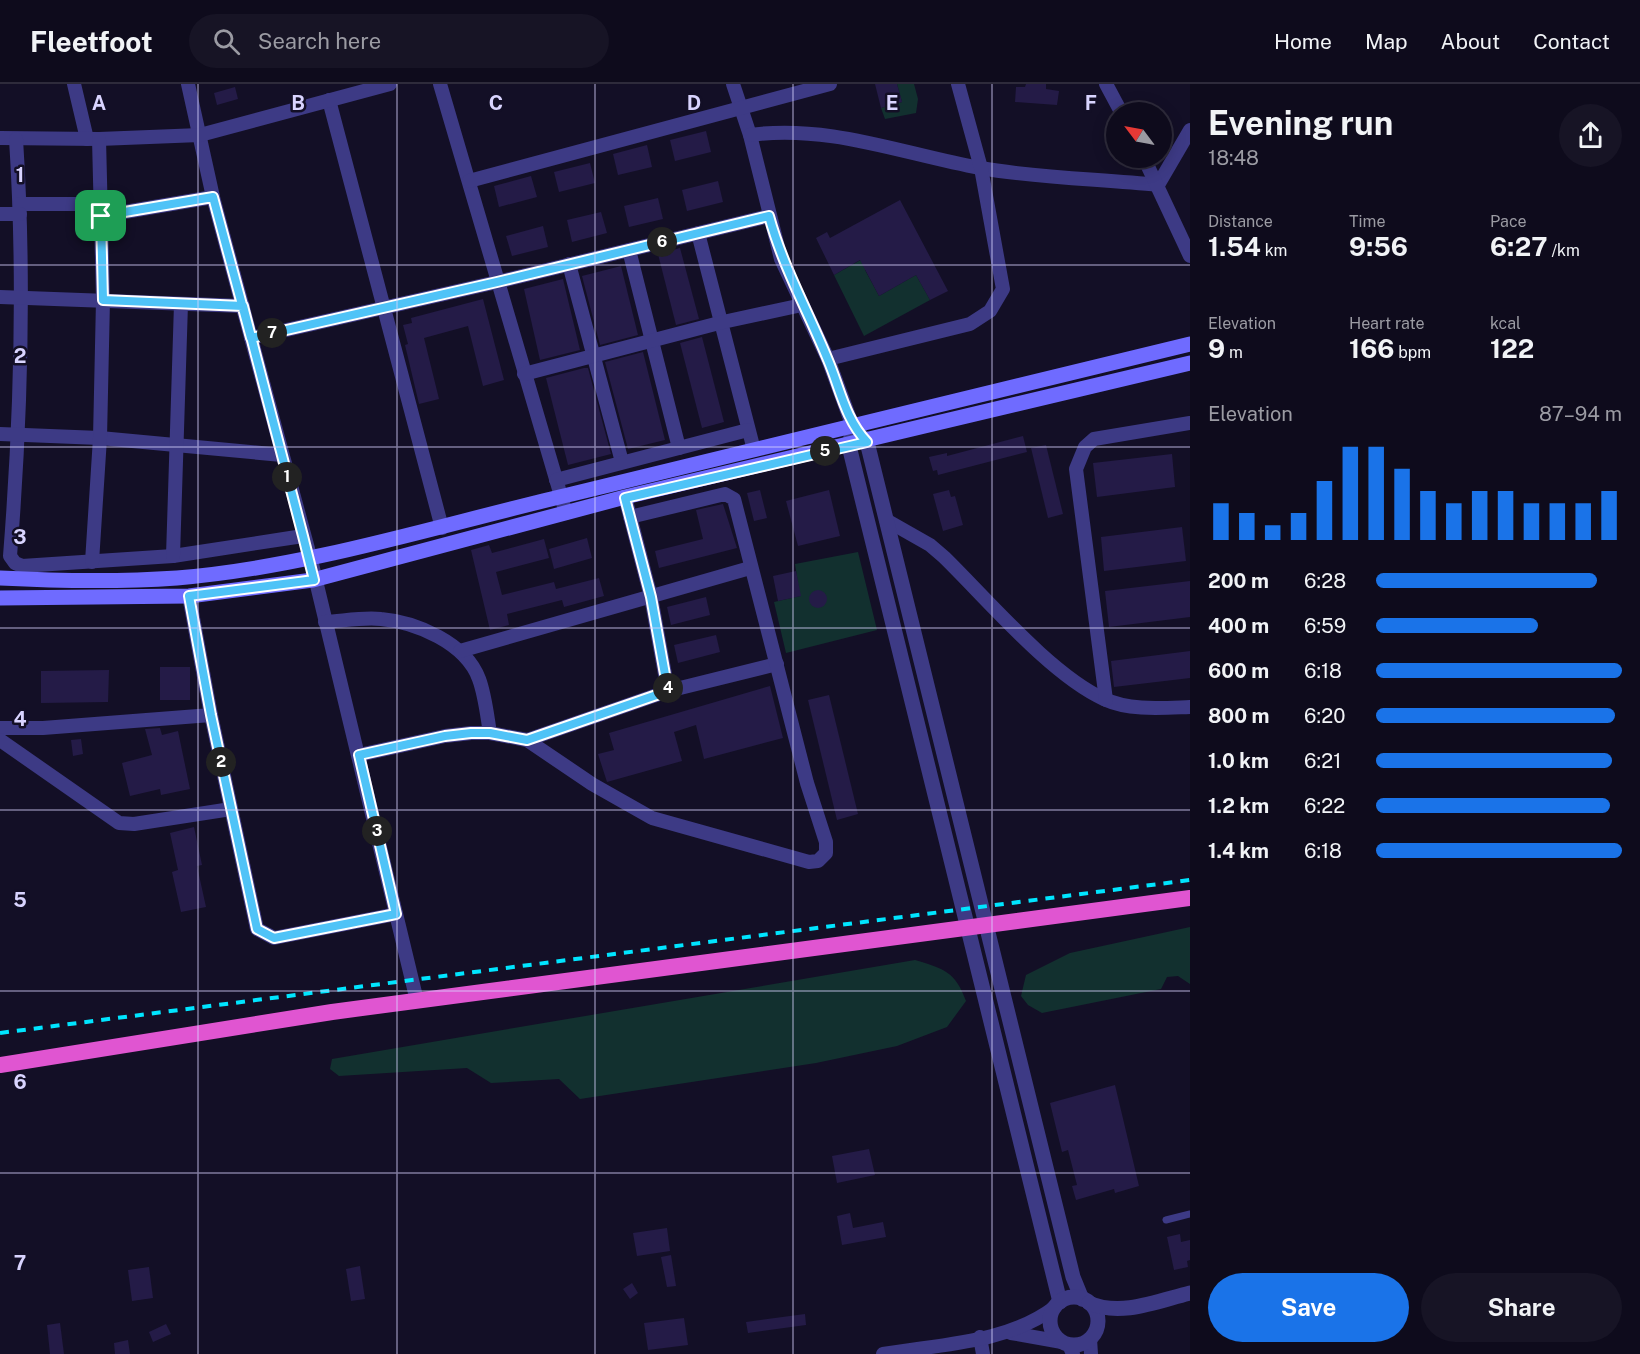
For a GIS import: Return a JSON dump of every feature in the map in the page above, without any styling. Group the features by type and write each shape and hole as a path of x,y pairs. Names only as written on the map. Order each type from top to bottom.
{"highway":[{"path":"0,1065 417,1000 1190,898"}],"main road":[{"path":"0,578 64,581 178,578 310,556 442,528 561,496 854,428 1190,344"},
{"path":"0,598 189,596 314,580 625,498 1190,363"}],"street":[{"path":"74,84 93,139 100,210 103,300 100,438 92,562"},
{"path":"188,84 213,197 310,556 417,1000"},
{"path":"0,138 93,139 200,135 390,84"},
{"path":"440,84 566,513"},
{"path":"733,84 750,135 769,216 782,259 828,359 854,428 867,442 977,926 1057,1304 1050,1322 1056,1337 1068,1347"},
{"path":"469,181 830,84"},
{"path":"828,359 970,324 990,311 1003,289 981,168 958,84"},
{"path":"1106,84 1116,102"},
{"path":"329,100 442,528"},
{"path":"1158,185 1190,130"},
{"path":"750,135 796,131 856,141 981,168 1158,185"},
{"path":"16,139 20,209 19,435 10,556 15,563 22,566 173,556 303,536"},
{"path":"1149,168 1190,256"},
{"path":"0,214 20,209 100,210 213,197"},
{"path":"251,338 497,282 769,216"},
{"path":"698,233 723,322 754,450"},
{"path":"628,250 679,448"},
{"path":"569,264 622,462"},
{"path":"0,297 243,306"},
{"path":"173,556 181,304"},
{"path":"524,374 723,322 802,305"},
{"path":"1106,700 1076,469 1085,447 1094,439 1190,423"},
{"path":"854,428 849,446 1073,1277 1098,1320 1092,1342"},
{"path":"556,480 748,430"},
{"path":"0,434 100,438 282,455"},
{"path":"359,755 445,736 490,733 527,740 592,784 652,818 809,862 818,861 826,852 826,842 807,783 734,499 725,494 630,517"},
{"path":"625,498 651,597 668,691"},
{"path":"886,520 930,545 1056,667 1106,700 1157,709 1190,707"},
{"path":"459,651 750,568"},
{"path":"189,596 211,715 257,929 274,938 396,914"},
{"path":"326,622 379,618 401,622 420,628 459,651 479,678 490,733"},
{"path":"527,740 668,691 777,664"},
{"path":"0,728 43,728 211,715"},
{"path":"0,740 119,823 134,824 231,810"},
{"path":"883,1354 1009,1333 1036,1321 1067,1298 1108,1308 1126,1309 1190,1293"},
{"path":"1009,1333 1068,1347 1092,1342 1126,1309"},
{"path":"980,1337 983,1354"}],"lane":[{"path":"1166,1220 1190,1214"}],"green space":[{"path":"897,84 914,84 918,99 916,113 885,119 881,108 902,102"},
{"path":"898,239 865,270 879,296 916,275 930,300 864,336 834,275"},
{"path":"858,552 877,630 786,653 774,602 800,596 795,564"},
{"path":"1190,927 1190,984 1178,976 1167,977 1161,989 1042,1013 1028,1005 1021,996 1026,975 1070,953"},
{"path":"915,960 941,969 953,977 962,991 966,1001 947,1027 897,1046 816,1063 580,1099 559,1079 491,1083 467,1068 339,1076 330,1069 332,1059"}],"building":[{"path":"875,84 897,84 902,102 881,108"},
{"path":"1026,84 1046,84 1046,89 1059,91 1057,105 1015,102 1016,87 1025,87"},
{"path":"235,87 238,99 217,105 214,93"},
{"path":"706,131 711,152 675,161 670,140"},
{"path":"647,145 652,167 618,175 613,154"},
{"path":"590,163 595,183 559,192 554,172"},
{"path":"531,176 537,197 499,207 494,186"},
{"path":"718,181 723,202 687,211 682,190"},
{"path":"658,198 663,219 629,227 624,206"},
{"path":"900,200 948,291 930,300 916,275 879,296 860,260 834,275 816,238 827,232 830,238"},
{"path":"601,212 607,233 572,242 567,220"},
{"path":"543,226 548,247 512,256 506,236"},
{"path":"680,248 699,319 676,325 658,254"},
{"path":"621,266 638,335 600,345 582,276"},
{"path":"563,279 580,350 540,360 524,289"},
{"path":"483,299 504,380 483,386 468,326 424,338 439,399 419,404 405,345 408,344 403,325 412,323 411,318"},
{"path":"702,337 724,422 702,428 680,343"},
{"path":"643,352 665,440 628,449 605,362"},
{"path":"588,368 611,454 568,465 546,378"},
{"path":"1023,436 1027,452 938,475 937,470 933,471 929,457 947,453 947,456"},
{"path":"1046,445 1063,514 1048,518 1031,448"},
{"path":"1172,454 1175,487 1097,497 1093,463"},
{"path":"760,490 767,518 754,521 747,493"},
{"path":"829,490 840,536 798,546 786,501"},
{"path":"949,490 951,497 955,496 963,525 943,531 933,494"},
{"path":"723,504 737,548 659,568 655,551 703,539 696,510"},
{"path":"1182,527 1186,561 1104,571 1101,537"},
{"path":"587,538 592,558 554,569 549,549"},
{"path":"544,539 549,558 496,572 502,595 554,582 556,589 599,578 604,596 564,607 562,600 507,614 509,625 490,630 471,550 489,545 492,553"},
{"path":"796,571 801,596 778,601 773,576"},
{"path":"1190,581 1190,617 1109,627 1105,591"},
{"path":"814,590 822,590 827,595 825,606 814,608 809,603 809,595"},
{"path":"706,597 710,615 671,625 667,607"},
{"path":"716,635 720,652 678,663 674,645"},
{"path":"1190,651 1190,678 1114,687 1111,661"},
{"path":"160,667 190,667 190,700 160,700"},
{"path":"109,670 108,702 41,703 41,671"},
{"path":"770,686 783,738 704,759 696,725 674,732 682,761 607,782 598,754 614,750 609,733"},
{"path":"829,695 858,814 837,820 808,700"},
{"path":"160,728 162,735 178,731 190,789 161,795 160,789 130,796 122,763 152,755 145,729"},
{"path":"81,739 83,754 73,756 71,740"},
{"path":"194,827 202,865 197,866 206,907 181,912 172,872 178,870 170,833"},
{"path":"1115,1085 1139,1186 1115,1193 1114,1189 1076,1200 1072,1186 1077,1185 1068,1150 1062,1152 1050,1103"},
{"path":"869,1149 875,1175 837,1183 832,1156"},
{"path":"850,1213 853,1228 883,1222 886,1237 842,1245 837,1216"},
{"path":"667,1228 670,1251 637,1256 633,1233"},
{"path":"1180,1234 1181,1242 1190,1240 1190,1260 1187,1261 1188,1267 1174,1270 1167,1237"},
{"path":"671,1255 676,1286 667,1287 661,1257"},
{"path":"360,1266 365,1299 351,1301 346,1269"},
{"path":"149,1267 153,1298 132,1301 128,1270"},
{"path":"632,1283 638,1293 630,1299 623,1289"},
{"path":"805,1314 806,1325 748,1333 746,1322"},
{"path":"684,1318 688,1345 648,1350 644,1323"},
{"path":"60,1323 64,1354 50,1354 47,1325"},
{"path":"166,1324 171,1334 153,1342 149,1332"},
{"path":"128,1340 130,1354 115,1354 114,1343"}],"railway":[{"path":"0,1033 1190,880"}],"route":[{"path":"101,216 103,300 243,306 303,536 310,556 314,580 189,596 211,715 257,929 274,938 396,914 359,755 445,736 471,733 490,733 527,740 668,691 651,597 625,498 867,442 854,428 828,359 790,280 769,216 497,282 251,338 243,306 213,197 101,216"}]}
